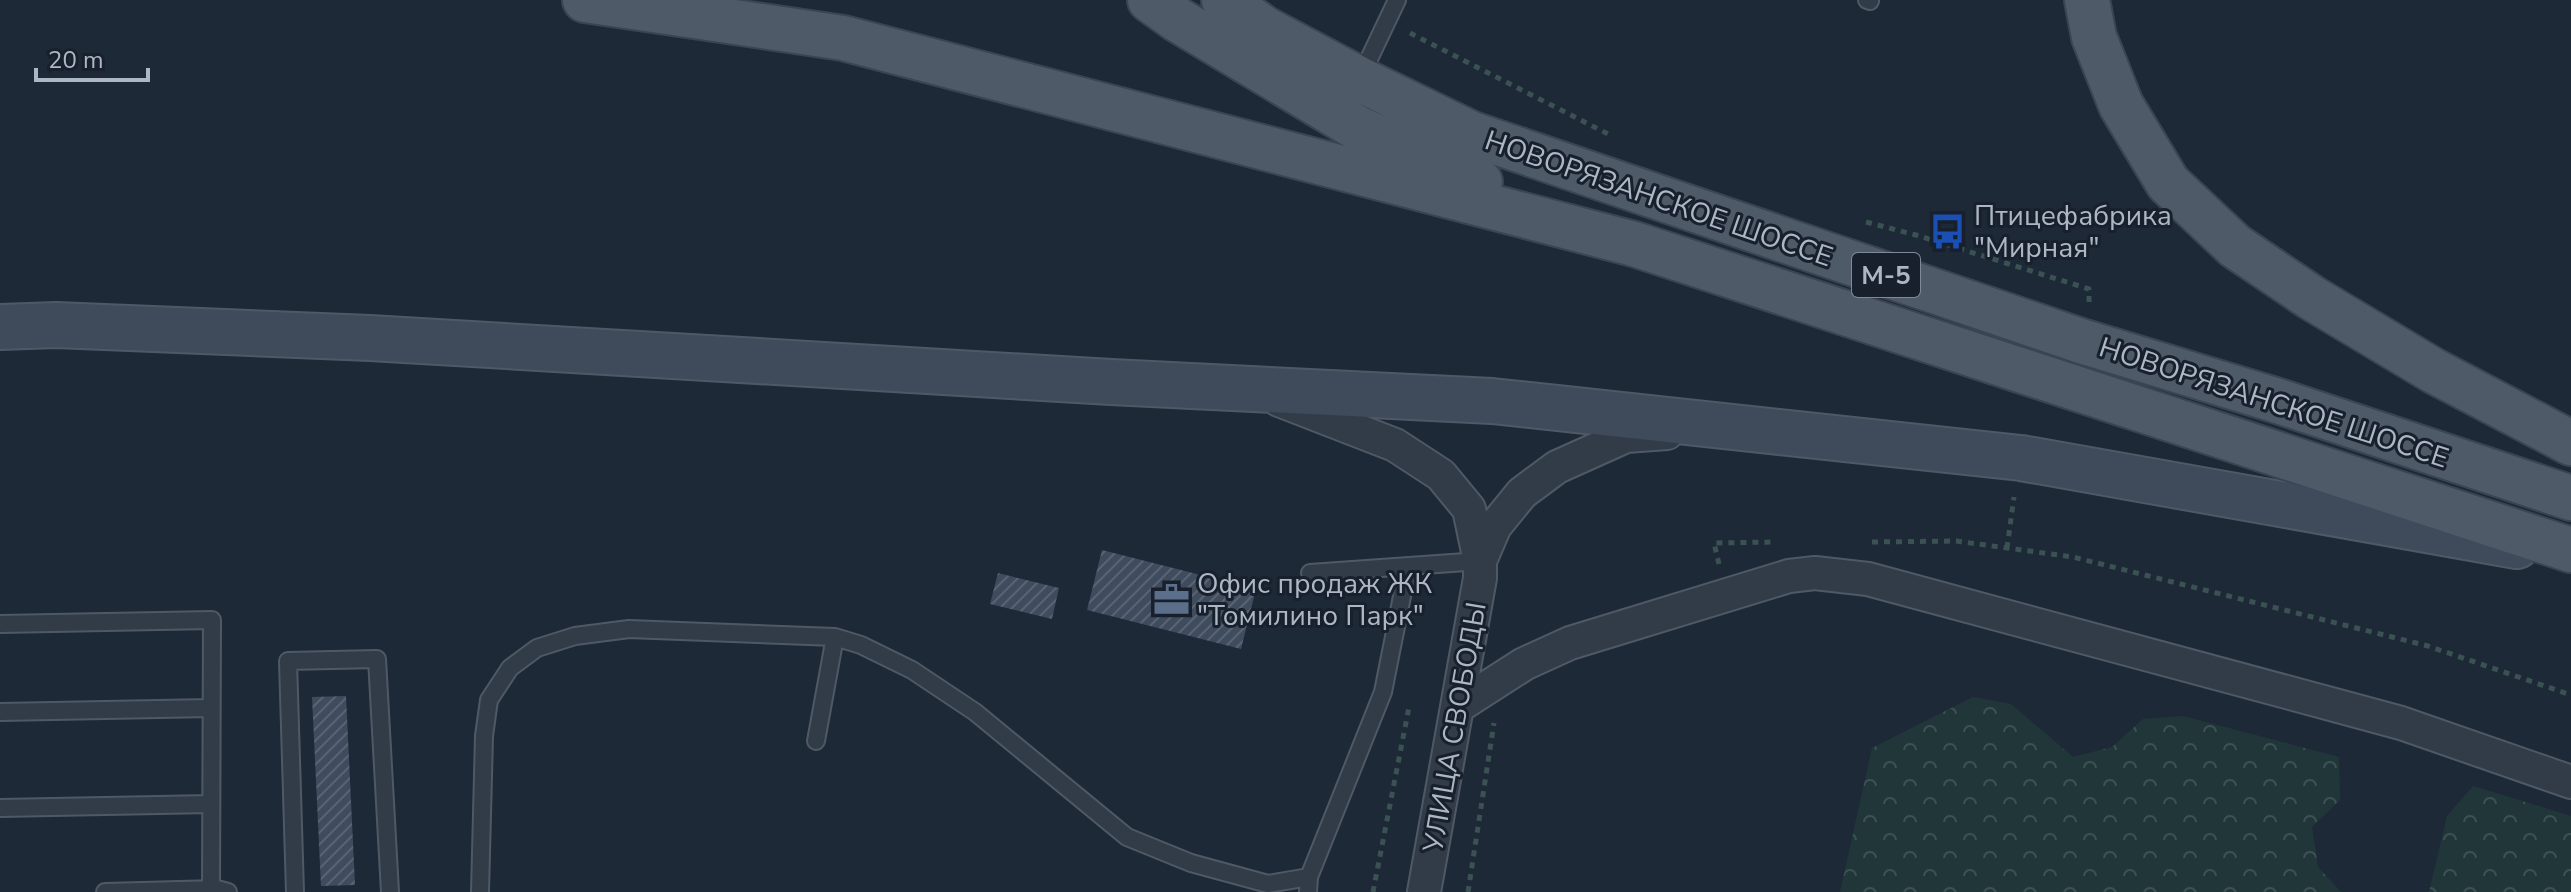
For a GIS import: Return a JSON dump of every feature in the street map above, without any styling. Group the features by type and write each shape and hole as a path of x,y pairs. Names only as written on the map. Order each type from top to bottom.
{"main road":[{"path":"585,0 843,38 1634,244"},
{"path":"1150,0 1359,129 1515,197 1634,244"},
{"name":"НОВОРЯЗАНСКОЕ ШОССЕ","path":"1224,0 1265,29 1472,134 2081,341 2275,400 2571,498"},
{"path":"2087,0 2094,37 2121,105 2136,131 2168,183 2235,246 2312,298 2434,371 2571,443"},
{"name":"НОВОРЯЗАНСКОЕ ШОССЕ","path":"1634,244 2571,550"},
{"path":"0,327 56,325 370,338 1492,401 2021,458 2571,556"}],"street":[{"name":"УЛИЦА СВОБОДЫ","path":"1246,389 1326,416 1395,445 1441,475 1469,509 1480,561 1480,578 1424,892"},
{"name":"УЛИЦА СВОБОДЫ","path":"1480,561 1495,526 1522,493 1557,467 1626,436 1747,428"},
{"path":"1457,707 1501,677 1570,643 1789,576 1815,573 1868,579 2401,723 2571,782"}],"lane":[{"path":"1359,79 1397,0"},
{"path":"1310,573 1480,561"},
{"path":"480,892 484,736 489,700 510,668 537,648 575,636 629,629 835,637 861,645 912,670 975,712 1127,837 1191,863 1268,884 1308,885 1383,692 1408,566"},
{"path":"0,624 212,620 211,889"},
{"path":"816,741 835,637"},
{"path":"295,892 288,661 377,659 390,892"},
{"path":"0,712 211,708"},
{"path":"0,808 211,804"},
{"path":"105,892 211,889 228,892"}],"path":[{"path":"1386,21 1616,138"},
{"path":"1855,219 2089,289 2089,315"},
{"path":"2007,548 2016,485"},
{"path":"1860,542 1956,541 2073,557 2428,646 2571,695"},
{"path":"1468,892 1501,677"},
{"path":"1373,892 1409,706"}],"green space":[{"path":"1973,697 2011,704 2073,757 2112,747 2143,719 2183,716 2339,757 2340,800 2312,827 2318,867 2341,892 1840,892 1872,748"},
{"path":"2473,786 2571,816 2571,892 2429,892 2447,816"}],"building":[{"name":"Офис продаж ЖК \"Томилино Парк\"","path":"1102,550 1256,589 1241,649 1087,610"},
{"path":"998,573 1059,588 1052,619 990,604"},
{"path":"346,696 355,885 321,886 312,697"}],"place":[{"name":"Птицефабрика \"Мирная\"","path":"1948,231"},
{"name":"Офис продаж ЖК \"Томилино Парк\"","path":"1171,599"}]}
